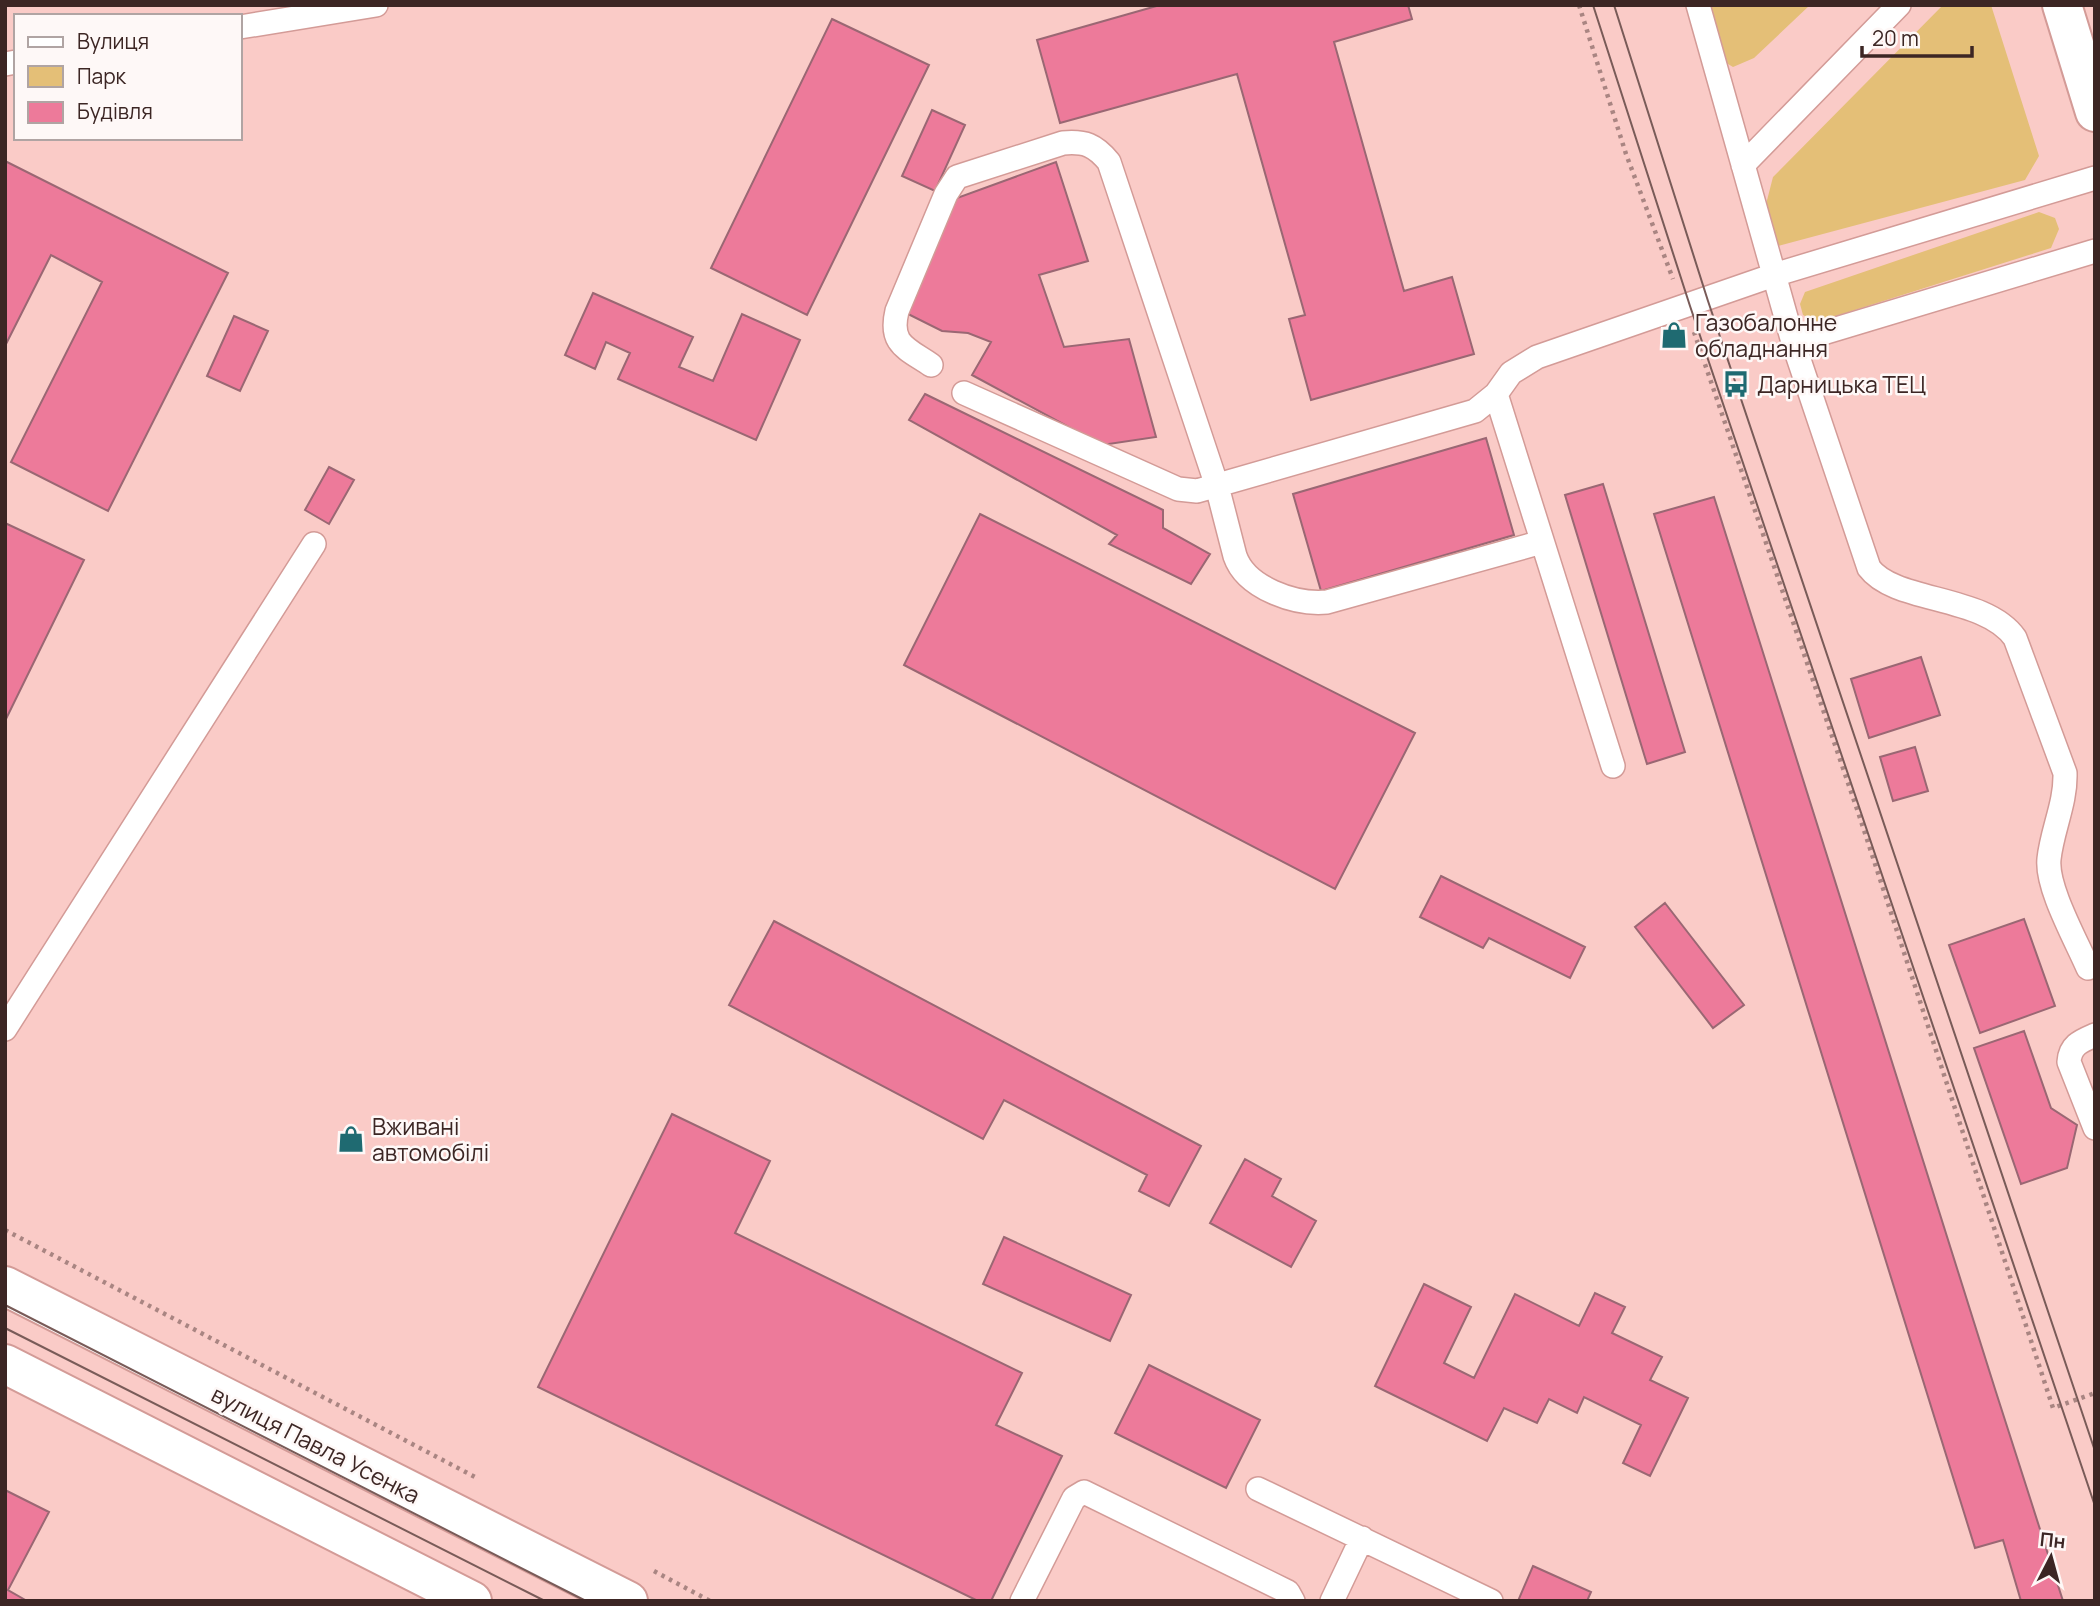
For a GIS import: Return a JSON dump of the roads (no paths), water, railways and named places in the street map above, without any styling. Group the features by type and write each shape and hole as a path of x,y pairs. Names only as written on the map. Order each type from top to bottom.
{"street":[{"path":"2062,5 2095,112"},
{"name":"вулиця Павла Усенка","path":"5,1286 628,1601"},
{"path":"5,1364 472,1601"}],"lane":[{"path":"242,27 376,5"},
{"path":"1698,5 1793,342 1863,558 1874,576 1990,616 2009,629 2015,638 2065,773 2064,795 2049,860 2049,872 2088,968"},
{"path":"1742,165 1899,5"},
{"path":"931,365 901,345 893,328 897,311 942,205 957,177 1063,143 1080,142 1096,147 1109,162 1217,486 1239,567 1280,595 1311,604 1542,542"},
{"path":"964,393 1178,489 1197,491 1475,411 1496,394 1511,373 1536,357 1684,309 1774,275 2095,178"},
{"path":"1793,342 2095,251"},
{"path":"1496,394 1613,766"},
{"path":"5,1029 314,544"},
{"path":"2095,1035 2077,1043 2069,1062 2095,1128"},
{"path":"1258,1489 1491,1601"},
{"path":"1023,1601 1074,1498 1084,1492 1287,1592 1293,1601"},
{"path":"1332,1601 1362,1538"}],"tram line":[{"path":"1593,5 1690,306 2095,1506"},
{"path":"1614,5 1708,301 2095,1451"},
{"path":"5,1305 586,1601"},
{"path":"5,1328 545,1601"}],"place":[{"name":"Газобалонне обладнання","path":"1674,335"},
{"name":"Дарницька ТЕЦ","path":"1736,384"},
{"name":"Вживані автомобілі","path":"351,1139"}]}
